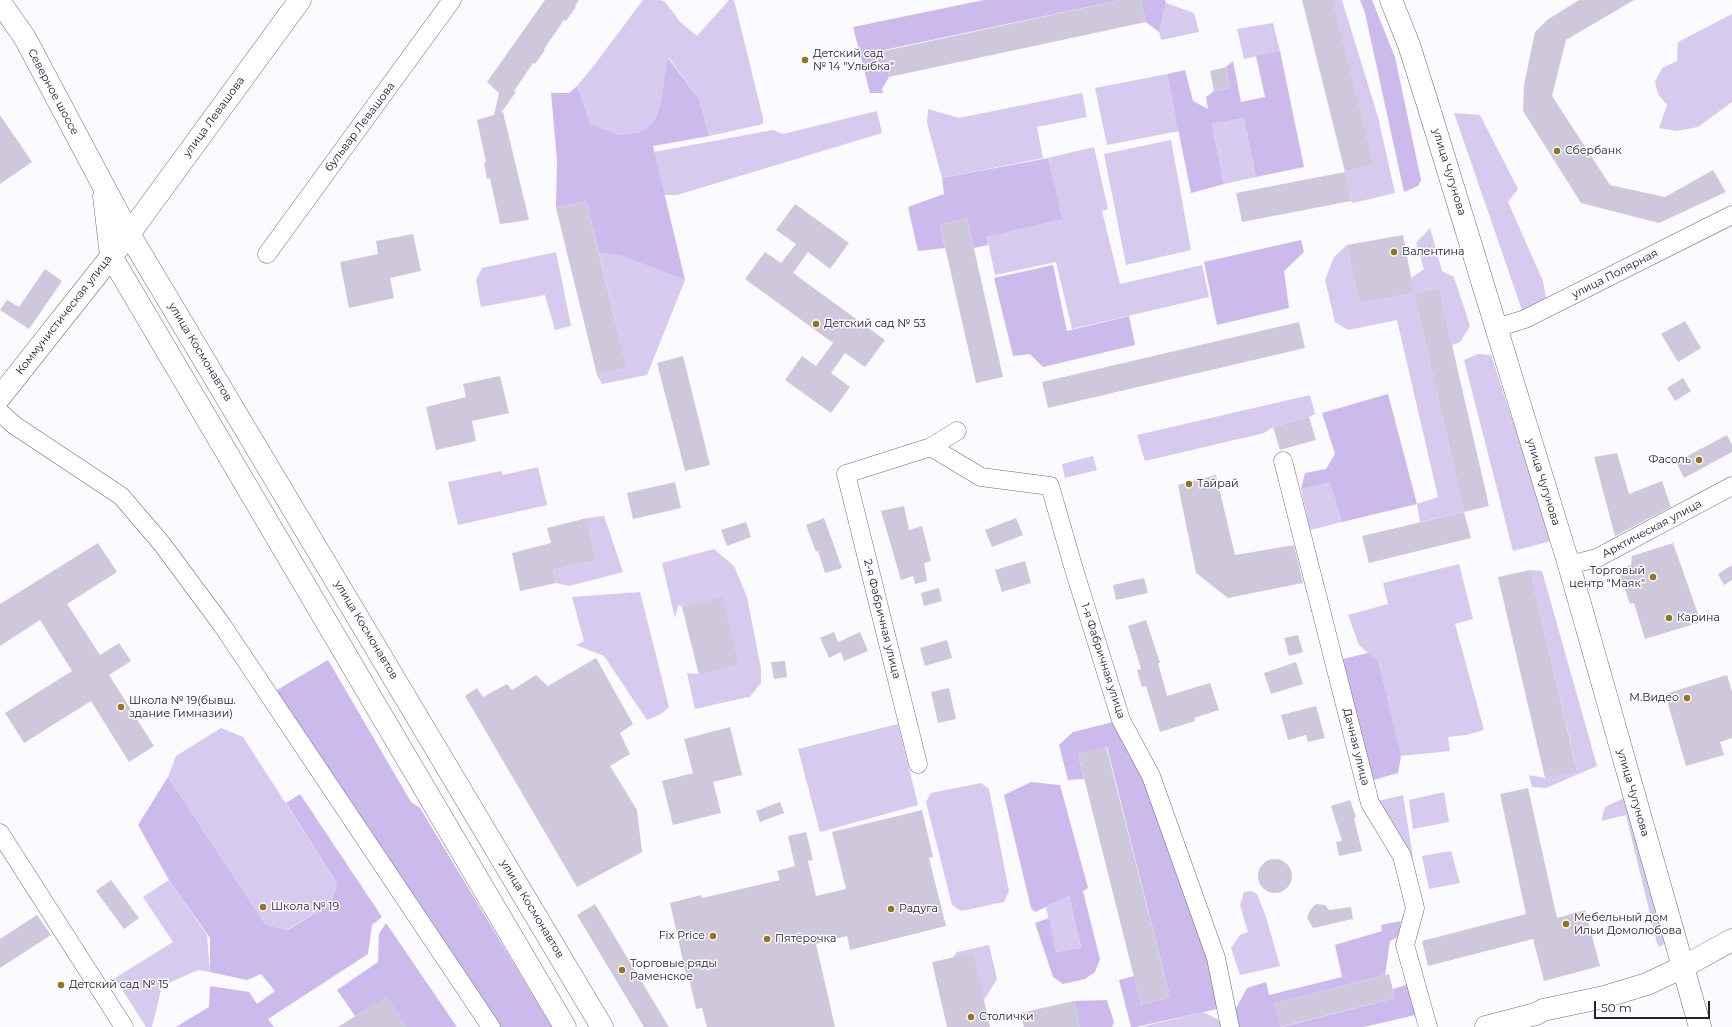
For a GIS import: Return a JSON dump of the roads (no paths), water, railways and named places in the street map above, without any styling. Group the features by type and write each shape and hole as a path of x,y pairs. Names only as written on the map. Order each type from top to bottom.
{"main road":[{"name":"улица Левашова","path":"129,234 300,0"},
{"name":"улица Чугунова","path":"1391,0 1409,45 1569,565 1700,1027"},
{"name":"Северное шоссе","path":"0,2 25,38 129,234"},
{"name":"Северное шоссе","path":"102,183 111,256"},
{"name":"Коммунистическая улица","path":"0,397 129,234"},
{"name":"улица Космонавтов","path":"129,234 602,1027"},
{"path":"111,256 565,1027"},
{"path":"1486,1027 1536,1014 1543,1010 1604,997 1647,984 1683,967 1732,940"}],"street":[{"name":"бульвар Левашова","path":"267,254 452,0"},
{"name":"улица Полярная","path":"1496,328 1525,320 1732,215"},
{"path":"0,412 14,425 121,496 162,544 222,625 492,1027"},
{"path":"931,447 957,431"},
{"name":"2-я Фабричная улица","path":"918,764 846,474 931,447"},
{"name":"1-я Фабричная улица","path":"931,447 981,477 1050,486 1073,566 1121,720 1151,776 1216,958 1230,1027"},
{"name":"Дачная улица","path":"1283,461 1370,803 1402,856 1404,863 1415,908 1405,945 1428,1027"},
{"name":"Арктическая улица","path":"1569,565 1597,558 1732,486"},
{"path":"0,833 124,1027"}],"place":[{"name":"Детский сад № 14 \"Улыбка\"","path":"805,60"},
{"name":"Сбербанк","path":"1557,151"},
{"name":"Валентина","path":"1394,252"},
{"name":"Детский сад № 53","path":"816,324"},
{"name":"Фасоль","path":"1699,460"},
{"name":"Тайрай","path":"1189,484"},
{"name":"Торговый центр \"Маяк\"","path":"1653,577"},
{"name":"Карина","path":"1669,618"},
{"name":"М.Видео","path":"1687,698"},
{"name":"Школа № 19(бывш. здание Гимназии)","path":"121,707"},
{"name":"Школа № 19","path":"263,907"},
{"name":"Радуга","path":"891,909"},
{"name":"Мебельный дом Ильи Домолюбова","path":"1566,924"},
{"name":"Fix Price","path":"713,936"},
{"name":"Пятёрочка","path":"767,939"},
{"name":"Торговые ряды Раменское","path":"622,970"},
{"name":"Детский сад № 15","path":"61,985"},
{"name":"Столички","path":"971,1017"}]}
